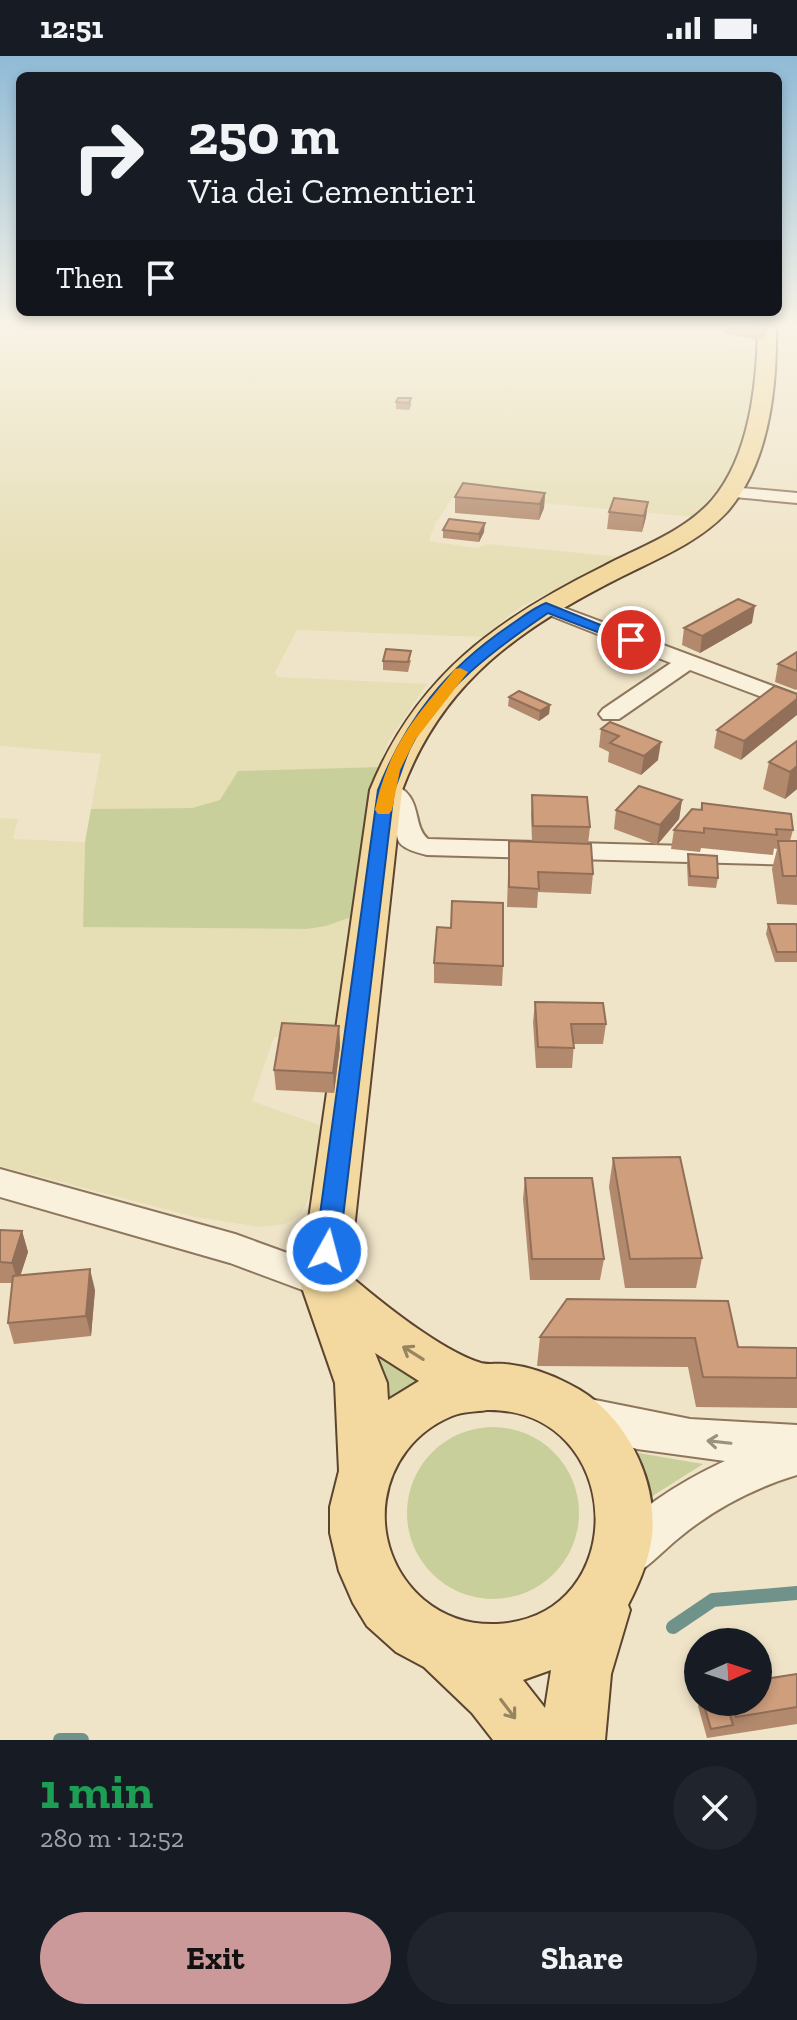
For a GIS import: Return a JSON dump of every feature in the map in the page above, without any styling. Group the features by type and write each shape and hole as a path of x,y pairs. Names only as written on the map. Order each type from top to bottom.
{"main road":[{"path":"364,1466 361,1383 324,1282 386,790 407,739 449,684 493,643 546,607 689,530 718,507 730,492 750,441 758,406"},
{"path":"324,1282 370,1323 408,1350 444,1371 483,1388"},
{"path":"531,1740 494,1691 441,1642 401,1616 378,1589 363,1559 356,1527 356,1495 364,1466 379,1440 400,1418 424,1401 453,1391 483,1388 523,1393 562,1410 593,1437 616,1474 628,1515 616,1578 589,1634 577,1680 574,1740"},
{"path":"441,1642 487,1654 534,1649 576,1629 616,1578"}],"street":[{"path":"730,492 797,498"},
{"path":"546,607 797,703"},
{"path":"611,714 688,661"},
{"path":"386,790 404,806 409,837 427,847 797,857"},
{"path":"0,1183 235,1249 324,1282"},
{"path":"562,1410 623,1428 671,1437 747,1445 797,1444"},
{"path":"616,1578 660,1523 709,1488 756,1467 797,1455"}],"shaded area":[{"path":"0,406 752,406 749,426 732,471 694,517 454,495 435,524 429,541 476,548 488,544 621,557 522,606 482,637 297,630 275,672 277,677 427,684 388,742 379,767 238,771 221,800 192,808 91,809 101,754 0,746"},
{"path":"0,818 18,819 13,839 85,842 83,927 307,929 354,916 337,1036 274,1037 252,1101 322,1126 319,1176 301,1214 285,1224 261,1227 195,1217 0,1166"}],"green space":[{"path":"379,767 373,784 354,916 307,929 83,927 85,842 91,809 192,808 220,800 238,771"},
{"path":"369,1347 421,1383 387,1403"},
{"path":"493,1427 526,1434 554,1452 572,1480 579,1513 572,1546 554,1574 526,1592 493,1599 460,1592 432,1574 414,1546 407,1513 414,1480 432,1452 460,1434"},
{"path":"633,1452 703,1464 651,1497"}],"building":[{"path":"463,483 545,493 540,504 455,497"},
{"path":"614,498 648,502 644,516 609,512"},
{"path":"449,519 485,523 479,534 443,530"},
{"path":"738,599 755,606 702,636 684,628"},
{"path":"386,649 411,651 408,662 383,661"},
{"path":"797,652 797,671 778,664"},
{"path":"775,686 797,694 797,699 744,741 717,730"},
{"path":"519,691 550,705 540,711 509,697"},
{"path":"610,722 661,742 644,756 610,743 619,736 601,729"},
{"path":"797,741 797,766 790,772 769,762"},
{"path":"639,786 682,800 660,825 616,810"},
{"path":"532,795 587,797 590,827 533,826"},
{"path":"702,803 791,814 793,830 776,829 777,835 704,828 704,833 674,830 692,809 702,810"},
{"path":"509,841 591,844 593,874 538,872 539,889 509,887"},
{"path":"778,841 797,841 797,876 783,876"},
{"path":"688,854 717,856 718,878 690,876"},
{"path":"452,901 503,903 503,966 434,963 437,927 451,928"},
{"path":"768,924 796,924 797,952 777,952"},
{"path":"535,1002 603,1003 606,1024 571,1024 574,1048 538,1047"},
{"path":"282,1023 339,1026 333,1073 274,1070"},
{"path":"680,1157 702,1258 630,1259 613,1158"},
{"path":"525,1178 592,1178 604,1259 532,1259"},
{"path":"0,1230 22,1231 12,1263 0,1262"},
{"path":"90,1269 86,1316 8,1323 13,1276"},
{"path":"567,1299 728,1301 738,1347 797,1348 797,1378 703,1377 695,1338 540,1337"},
{"path":"797,1674 797,1707 772,1711 772,1678"},
{"path":"707,1716 730,1716 733,1725 711,1729"}],"waterway":[{"path":"673,1627 713,1600 797,1593"},
{"path":"60,1740 82,1740"}],"slow traffic":[{"path":"384,810 392,770 407,739 460,672"}],"route":[{"path":"327,1251 386,790 402,749 418,723 456,677 493,643 546,607 631,640"}]}
